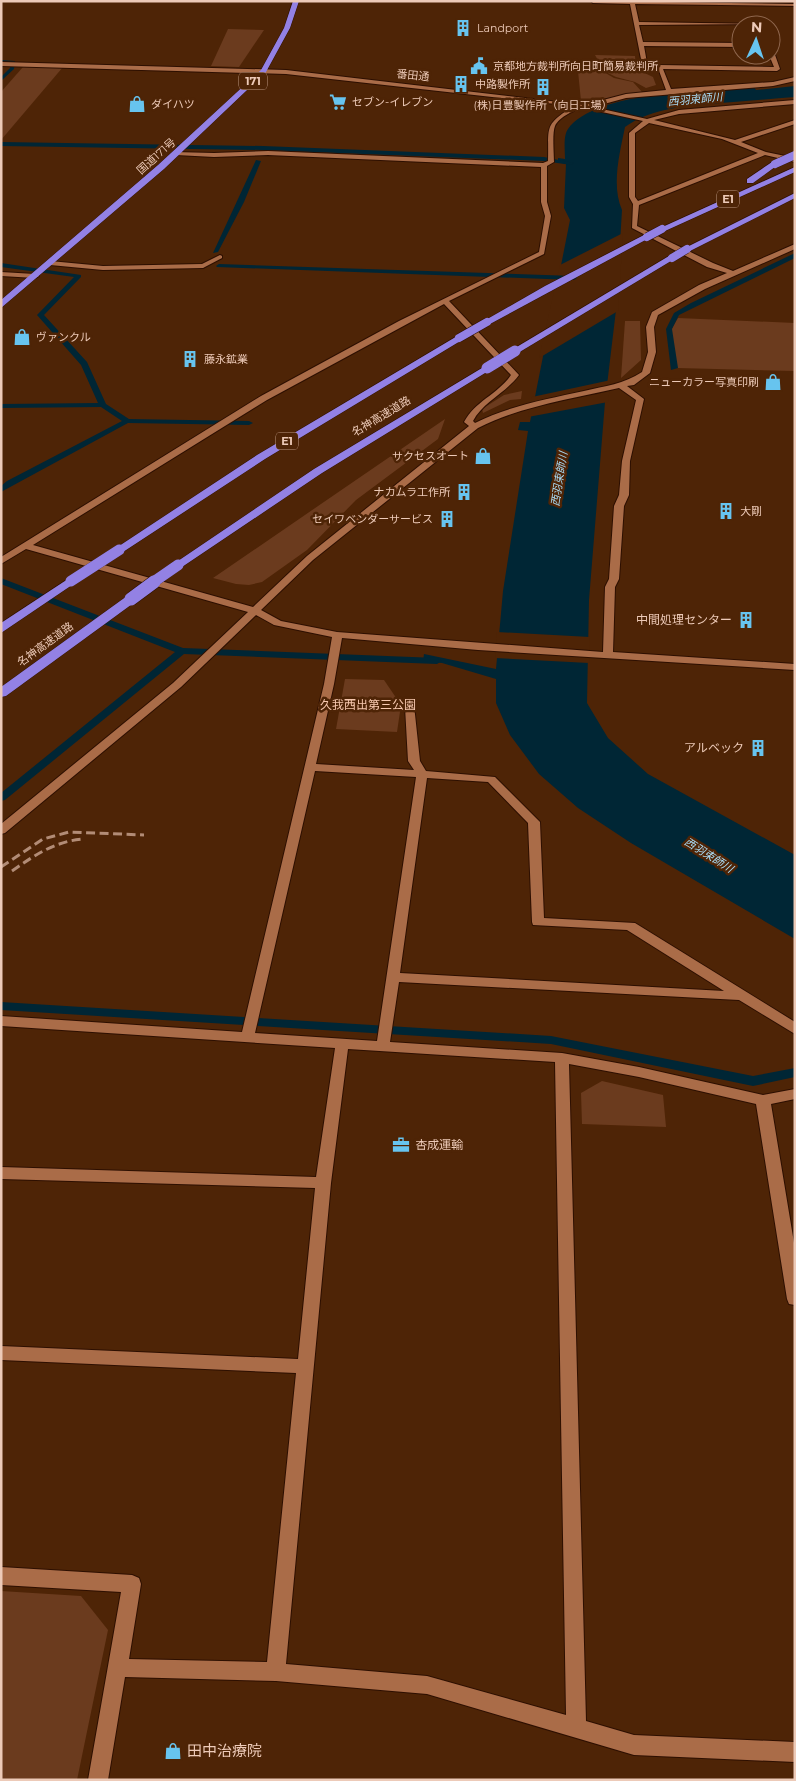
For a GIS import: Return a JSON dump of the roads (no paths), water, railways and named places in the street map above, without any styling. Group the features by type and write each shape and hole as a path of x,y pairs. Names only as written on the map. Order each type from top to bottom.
{"highway":[{"name":"国道171号","path":"1,305 178,152 264,71 287,28 296,1"},
{"path":"718,204 775,164 795,155"},
{"name":"E1","path":"1,630 277,447 459,338 522,302 662,229 795,169"},
{"name":"名神高速道路","path":"1,692 178,565 318,471 647,272 687,249 795,195"}],"street":[{"path":"593,2 791,3 795,14"},
{"path":"632,2 645,64 660,67 777,69 776,65"},
{"path":"750,3 754,11"},
{"path":"636,23 731,25"},
{"path":"640,44 731,45"},
{"name":"番田通","path":"3,64 315,74 589,106 736,142 764,153 795,160"},
{"path":"660,67 669,90"},
{"path":"1,561 231,417 359,345 542,253 548,216 544,202 552,126 559,118 576,107 589,106 626,96 669,90 773,84 795,79"},
{"path":"732,273 710,265 634,227 636,204 632,197 632,133 647,120 679,112 795,102"},
{"path":"736,142 795,122"},
{"path":"178,152 214,155 278,154 549,161"},
{"path":"636,204 764,153"},
{"path":"1,830 177,685 310,558 475,426 493,417 533,405 607,390 631,383 646,373 652,352 650,327 656,314 702,287 795,246"},
{"path":"48,265 103,268 204,266 220,257"},
{"path":"1,274 35,276"},
{"path":"445,301 515,375 511,383 471,413 468,422 475,426"},
{"path":"608,654 610,588 614,579 619,506 624,495 626,461 640,399 621,386"},
{"path":"26,546 254,610 278,623 336,640 478,646 795,667"},
{"path":"247,1038 310,767 336,640"},
{"path":"382,1045 422,774 414,761 410,707"},
{"path":"310,767 491,779 534,822 538,922 630,926 795,1029"},
{"path":"392,977 741,996"},
{"path":"1,1022 562,1058 639,1072 763,1100 795,1094"},
{"path":"276,1672 323,1183 342,1044"},
{"path":"562,1058 576,1727"},
{"path":"763,1100 795,1299"},
{"path":"1,1173 323,1183"},
{"path":"1,1353 306,1366"},
{"path":"1,1576 132,1584 119,1668 98,1780"},
{"path":"119,1668 276,1672 427,1684 634,1745 795,1752"}],"water":[{"name":"西羽束師川","path":"795,86 795,97 696,105 659,111 636,120 625,127 617,179 617,190 622,210 616,310 605,402 589,600 587,703 608,738 648,774 795,855 795,939 631,843 578,808 539,774 510,735 496,703 496,679 442,663 423,661 424,654 496,669 503,591 528,431 518,430 520,422 530,422 570,220 564,208 566,164 558,162 558,158 565,159 566,132 582,116 602,107 627,100 683,92 754,87 756,90"}],"waterway":[{"path":"1,61 13,61 12,68 1,80"},
{"path":"1,144 263,148 544,159 571,163"},
{"path":"215,252 241,202 258,161"},
{"path":"674,368 669,329 676,314 795,255"},
{"path":"1,265 79,276 40,315 84,364 103,405"},
{"path":"219,266 574,278"},
{"path":"1,406 103,405"},
{"path":"103,405 127,421"},
{"path":"1,490 10,483 127,421"},
{"path":"127,421 249,423"},
{"path":"1,581 182,651"},
{"path":"1,798 182,651"},
{"path":"182,651 437,661"},
{"path":"1,1006 551,1040 753,1081 795,1072"}],"railway":[{"path":"1,867 43,839 69,832 144,835"},
{"path":"12,871 37,854 64,843 84,839"}],"place":[{"name":"Landport","path":"463,28"},
{"name":"京都地方裁判所向日町簡易裁判所","path":"479,66"},
{"name":"中路製作所","path":"461,84"},
{"name":"(株)日豊製作所（向日工場）","path":"543,87"},
{"name":"セブン-イレブン","path":"338,102"},
{"name":"ダイハツ","path":"137,104"},
{"name":"ヴァンクル","path":"22,337"},
{"name":"藤永鉱業","path":"190,359"},
{"name":"ニューカラー写真印刷","path":"773,382"},
{"name":"サクセスオート","path":"483,456"},
{"name":"ナカムラ工作所","path":"464,492"},
{"name":"大剛","path":"726,511"},
{"name":"セイワベンダーサービス","path":"447,519"},
{"name":"中間処理センター","path":"746,620"},
{"name":"アルベック","path":"758,748"},
{"name":"杏成運輸","path":"401,1145"},
{"name":"田中治療院","path":"173,1751"}],"park label":[{"name":"久我西出第三公園","path":"368,705"}]}
